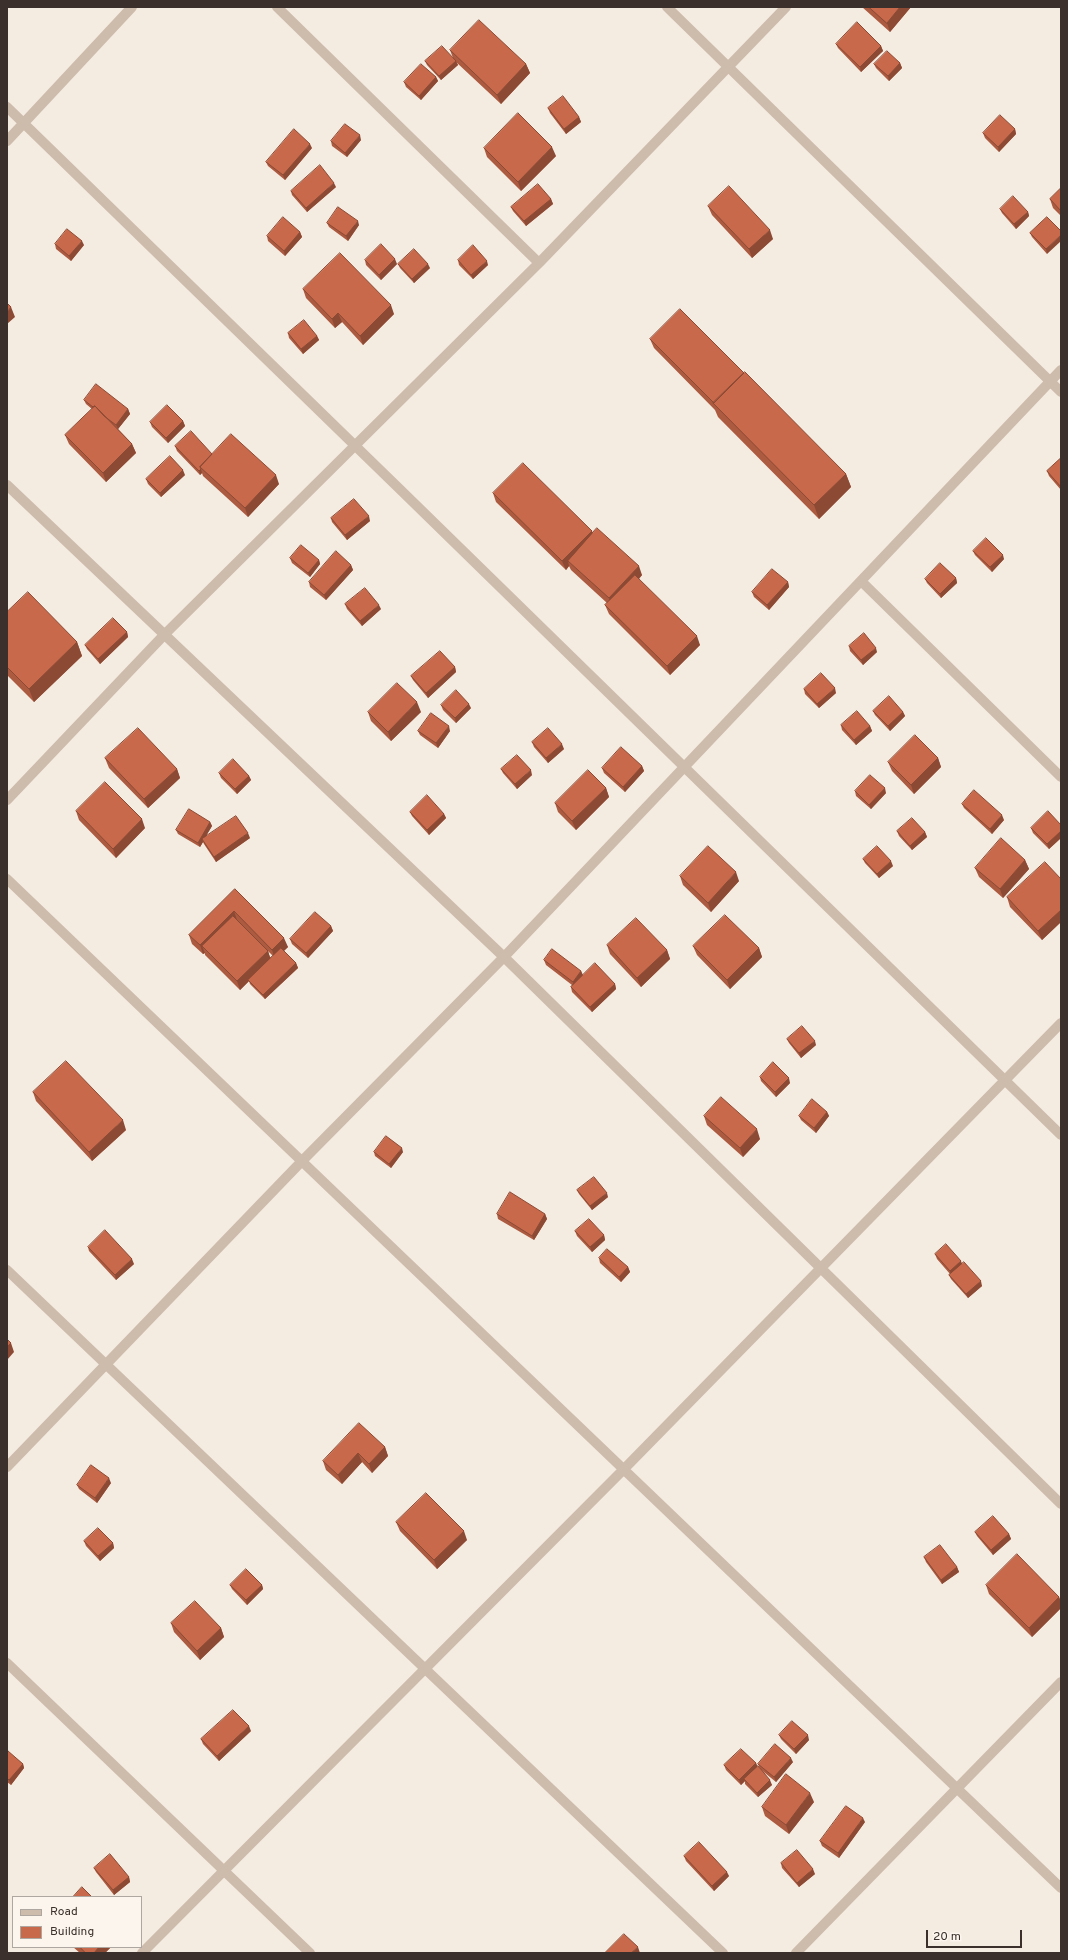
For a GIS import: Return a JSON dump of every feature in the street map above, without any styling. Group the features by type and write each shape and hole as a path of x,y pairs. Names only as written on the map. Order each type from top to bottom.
{"street":[{"path":"7,141 132,7"},
{"path":"277,7 539,263"},
{"path":"667,7 1061,392"},
{"path":"7,800 164,635 539,263 786,7"},
{"path":"7,106 354,446 686,765 1061,1135"},
{"path":"7,1467 302,1161 504,957 1061,370"},
{"path":"7,485 504,957 1061,1504"},
{"path":"861,581 1061,777"},
{"path":"7,879 1061,1888"},
{"path":"142,1953 624,1469 822,1268 1004,1079 1061,1023"},
{"path":"7,1270 426,1668 723,1953"},
{"path":"7,1664 310,1953"},
{"path":"796,1953 1061,1682"}],"building":[{"path":"869,7 900,7 887,23"},
{"path":"479,20 526,64 497,95 450,50"},
{"path":"857,22 881,46 860,67 836,44"},
{"path":"442,46 456,61 439,76 425,61"},
{"path":"887,51 900,63 888,76 874,64"},
{"path":"421,64 436,77 419,96 404,82"},
{"path":"563,96 579,117 564,129 548,108"},
{"path":"518,113 552,147 518,182 484,148"},
{"path":"1000,115 1015,129 998,147 983,133"},
{"path":"345,124 360,135 345,153 331,141"},
{"path":"294,129 310,144 283,175 266,162"},
{"path":"320,165 334,183 306,208 291,191"},
{"path":"538,184 551,199 524,221 511,207"},
{"path":"729,186 770,230 749,249 708,206"},
{"path":"1061,188 1061,211 1050,199"},
{"path":"1013,196 1028,212 1014,224 1000,209"},
{"path":"338,207 358,221 346,236 327,223"},
{"path":"283,217 300,232 284,251 267,236"},
{"path":"1047,217 1061,231 1061,235 1046,249 1030,233"},
{"path":"67,229 82,241 69,256 55,244"},
{"path":"381,244 395,259 379,275 365,260"},
{"path":"473,245 487,261 471,275 458,260"},
{"path":"414,249 428,264 412,279 398,264"},
{"path":"340,253 391,305 360,336 338,313 332,319 303,289"},
{"path":"7,303 11,307 7,312"},
{"path":"680,309 744,373 714,403 650,339"},
{"path":"304,320 317,336 301,349 288,333"},
{"path":"745,372 846,474 814,505 713,403"},
{"path":"96,384 128,409 116,425 104,416 95,406 93,407 84,400"},
{"path":"167,405 183,421 166,438 150,422"},
{"path":"95,406 132,444 103,473 65,435"},
{"path":"191,431 212,454 200,467 201,469 199,471 175,446"},
{"path":"231,434 276,475 245,508 200,467"},
{"path":"170,456 183,470 160,493 146,479"},
{"path":"1061,458 1061,487 1047,471"},
{"path":"523,463 592,531 562,561 493,493"},
{"path":"354,499 369,516 345,535 331,518"},
{"path":"597,528 639,566 609,598 568,561"},
{"path":"986,538 1003,555 990,567 973,551"},
{"path":"301,545 319,560 308,573 290,558"},
{"path":"336,551 351,565 324,595 309,582"},
{"path":"940,563 956,578 940,594 925,579"},
{"path":"772,569 788,582 767,605 752,592"},
{"path":"635,575 697,636 667,666 605,605"},
{"path":"365,588 379,605 360,621 345,604"},
{"path":"28,592 77,642 29,689 7,667 7,612"},
{"path":"113,618 127,632 98,659 85,645"},
{"path":"864,633 876,648 861,660 849,646"},
{"path":"440,651 455,667 426,693 411,676"},
{"path":"821,673 835,688 817,704 804,689"},
{"path":"397,683 417,702 388,732 368,712"},
{"path":"456,690 469,704 455,718 441,705"},
{"path":"889,696 903,712 888,726 873,711"},
{"path":"857,711 870,726 854,740 841,725"},
{"path":"431,713 449,726 436,743 418,731"},
{"path":"138,728 177,769 144,799 105,758"},
{"path":"548,728 562,744 546,758 532,742"},
{"path":"915,735 938,758 911,785 888,762"},
{"path":"621,747 642,766 623,787 602,768"},
{"path":"517,755 531,770 515,784 501,769"},
{"path":"233,759 249,776 235,789 219,773"},
{"path":"588,770 606,788 572,821 555,803"},
{"path":"870,775 885,788 869,805 855,791"},
{"path":"105,782 142,819 113,849 76,811"},
{"path":"974,790 1002,815 990,829 962,804"},
{"path":"427,795 444,814 427,830 410,812"},
{"path":"189,809 210,822 198,843 176,830"},
{"path":"1048,811 1061,825 1061,831 1047,844 1031,828"},
{"path":"236,816 248,833 214,857 202,839"},
{"path":"912,818 925,832 910,846 897,831"},
{"path":"1001,838 1025,860 1000,889 975,868"},
{"path":"708,846 736,872 708,903 680,876"},
{"path":"877,846 891,861 877,874 863,859"},
{"path":"1045,862 1061,879 1061,910 1038,931 1007,897"},
{"path":"235,889 284,938 272,950 234,911 200,945 189,935"},
{"path":"315,912 331,926 306,953 290,939"},
{"path":"725,915 759,948 727,980 693,946"},
{"path":"233,916 268,951 237,981 202,946"},
{"path":"636,918 667,950 637,978 607,945"},
{"path":"281,948 296,963 263,995 248,980"},
{"path":"552,949 581,971 573,982 544,960"},
{"path":"595,963 615,984 590,1007 571,987"},
{"path":"802,1026 815,1041 799,1053 787,1039"},
{"path":"66,1061 123,1120 89,1152 33,1092"},
{"path":"773,1062 789,1078 775,1092 760,1077"},
{"path":"721,1097 757,1129 740,1148 704,1116"},
{"path":"812,1099 827,1112 814,1128 799,1116"},
{"path":"386,1136 402,1148 389,1164 374,1152"},
{"path":"594,1177 607,1193 590,1206 577,1190"},
{"path":"510,1192 545,1214 532,1236 497,1214"},
{"path":"589,1219 604,1235 590,1247 575,1231"},
{"path":"105,1230 132,1259 115,1275 88,1247"},
{"path":"946,1244 961,1261 950,1271 935,1254"},
{"path":"607,1249 628,1267 619,1277 599,1258"},
{"path":"964,1262 981,1281 966,1294 949,1275"},
{"path":"7,1339 11,1343 7,1347"},
{"path":"359,1423 385,1447 369,1464 358,1453 338,1475 323,1461"},
{"path":"91,1465 109,1478 95,1498 77,1485"},
{"path":"426,1493 464,1531 434,1560 396,1522"},
{"path":"993,1516 1009,1534 991,1550 975,1532"},
{"path":"98,1528 113,1543 98,1556 84,1541"},
{"path":"940,1545 957,1567 941,1580 924,1557"},
{"path":"1017,1554 1059,1597 1029,1628 986,1585"},
{"path":"246,1569 262,1585 246,1600 230,1585"},
{"path":"195,1601 221,1628 197,1651 171,1623"},
{"path":"233,1710 249,1726 217,1756 201,1739"},
{"path":"792,1721 808,1735 794,1749 779,1735"},
{"path":"775,1744 791,1758 774,1777 758,1764"},
{"path":"741,1749 756,1763 739,1780 724,1765"},
{"path":"8,1751 23,1764 9,1780 7,1778"},
{"path":"758,1766 770,1780 757,1793 744,1779"},
{"path":"786,1774 810,1793 786,1825 762,1807"},
{"path":"846,1806 863,1818 838,1853 820,1841"},
{"path":"699,1842 727,1872 712,1886 684,1856"},
{"path":"797,1850 813,1869 797,1883 781,1863"},
{"path":"110,1854 129,1877 113,1890 94,1868"},
{"path":"82,1887 91,1896 74,1896"},
{"path":"624,1934 638,1947 631,1953 605,1953"},
{"path":"81,1948 98,1948 94,1953 86,1953"}]}
